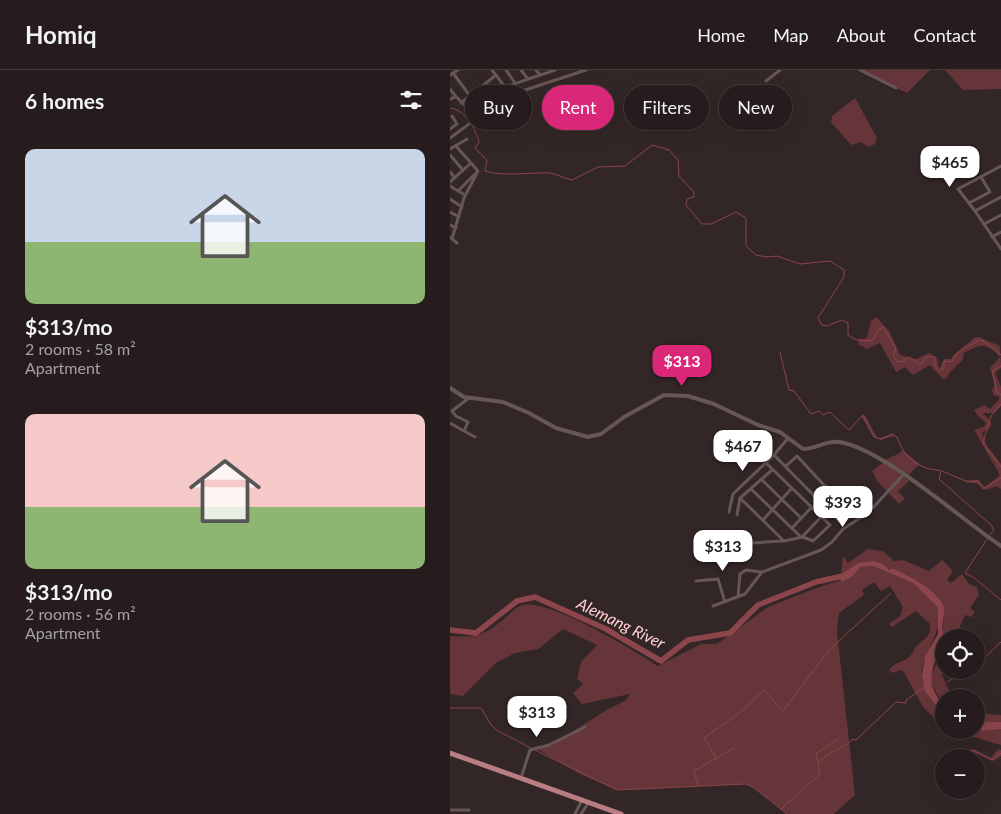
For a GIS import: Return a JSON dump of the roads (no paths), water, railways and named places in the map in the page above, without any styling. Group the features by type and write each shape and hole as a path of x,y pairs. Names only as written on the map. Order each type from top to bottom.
{"main road":[{"path":"450,753 621,814"}],"street":[{"path":"458,70 452,74 465,90"},
{"path":"492,70 504,85"},
{"path":"506,70 515,84"},
{"path":"520,70 528,79"},
{"path":"536,70 540,75"},
{"path":"512,85 555,70"},
{"path":"532,88 586,70"},
{"path":"766,81 780,70"},
{"path":"860,70 896,88"},
{"path":"484,85 496,75"},
{"path":"450,89 455,97 465,106"},
{"path":"450,99 455,97"},
{"path":"461,103 465,100"},
{"path":"450,129 457,124 452,116"},
{"path":"450,138 465,129"},
{"path":"450,149 467,139"},
{"path":"456,146 478,171"},
{"path":"450,155 463,170"},
{"path":"450,182 471,163"},
{"path":"1001,166 958,189 1001,249"},
{"path":"458,191 478,171"},
{"path":"457,243 451,238 456,228 465,195 478,171"},
{"path":"450,172 455,178"},
{"path":"969,204 990,192 981,177"},
{"path":"450,186 465,195"},
{"path":"975,211 1001,197"},
{"path":"450,199 462,207"},
{"path":"450,212 459,217"},
{"path":"984,224 1001,215"},
{"path":"450,225 456,228"},
{"path":"992,237 1001,232"},
{"path":"450,388 464,397 503,402 529,412 556,428 588,437 600,434 624,417 664,396 688,396 714,404 758,425 780,432 806,449 825,442 841,442 860,448 903,474 1001,546"},
{"path":"464,431 468,422 451,413 470,398"},
{"path":"450,423 475,437"},
{"path":"729,512 733,494 774,455 788,438"},
{"path":"774,455 838,520 848,511 797,456 786,466"},
{"path":"750,489 802,537 813,541 830,525 766,463"},
{"path":"737,515 740,498 772,470"},
{"path":"738,597 740,574 746,570 762,572 793,562 823,548 843,530 868,513 903,474"},
{"path":"761,479 802,518"},
{"path":"815,497 826,486"},
{"path":"763,520 791,489"},
{"path":"740,498 784,541"},
{"path":"792,528 811,508"},
{"path":"752,543 784,541 802,537 821,517"},
{"path":"713,606 747,592 762,572"},
{"path":"696,581 718,579 725,602"},
{"path":"521,778 530,750 549,745 585,727"},
{"path":"574,814 586,801"},
{"path":"581,814 586,801"},
{"path":"603,814 605,808"},
{"path":"450,810 469,810"}],"waterway":[{"path":"450,108 461,112 469,121 479,142 475,148 487,160 485,171 493,173 549,173 572,180 598,167 625,166 652,145 669,150 678,160 679,176 694,192 694,197 687,199 686,205 702,224 711,224 736,212 746,218 746,246 756,255 777,256 800,264 830,261 844,270 844,277 818,318 822,325 827,326 842,320 848,323 848,335 863,341 873,340 877,331 883,327 896,348 893,355 897,361 902,362 909,357 920,365 927,356 935,357 935,366 939,371 944,368 944,361 952,362 956,354 979,340 985,342 1001,355"},
{"path":"780,352 789,390 794,391 811,414 819,411 823,415 830,412 849,430 863,415 874,437 881,439 892,435 897,437 901,447 912,460 926,468 941,471 939,479 991,525 994,530 990,535"},
{"path":"1001,366 992,371 997,392 1001,395"},
{"path":"1001,404 991,416 983,443 1001,467"},
{"path":"942,471 968,482 978,481 983,489 1001,478"},
{"path":"987,539 965,573 973,577 1001,600"},
{"name":"Alemang River","path":"450,630 476,633 517,601 535,597 606,629 661,661 688,640 730,633 758,605 816,582 847,575"},
{"path":"716,758 704,738 745,709 764,690 783,711 829,650 891,593"},
{"path":"985,657 1001,642"},
{"path":"947,682 952,679"},
{"path":"781,809 820,774 818,763 822,759 853,739 856,740 896,702 906,703 906,700 925,687"},
{"path":"450,708 481,708 491,725 498,731 531,748"},
{"path":"818,762 816,754 838,739"},
{"path":"698,785 694,771 734,748"},
{"path":"535,750 617,790 745,784 753,787 787,814"},
{"path":"985,756 992,760 1001,753"}]}
